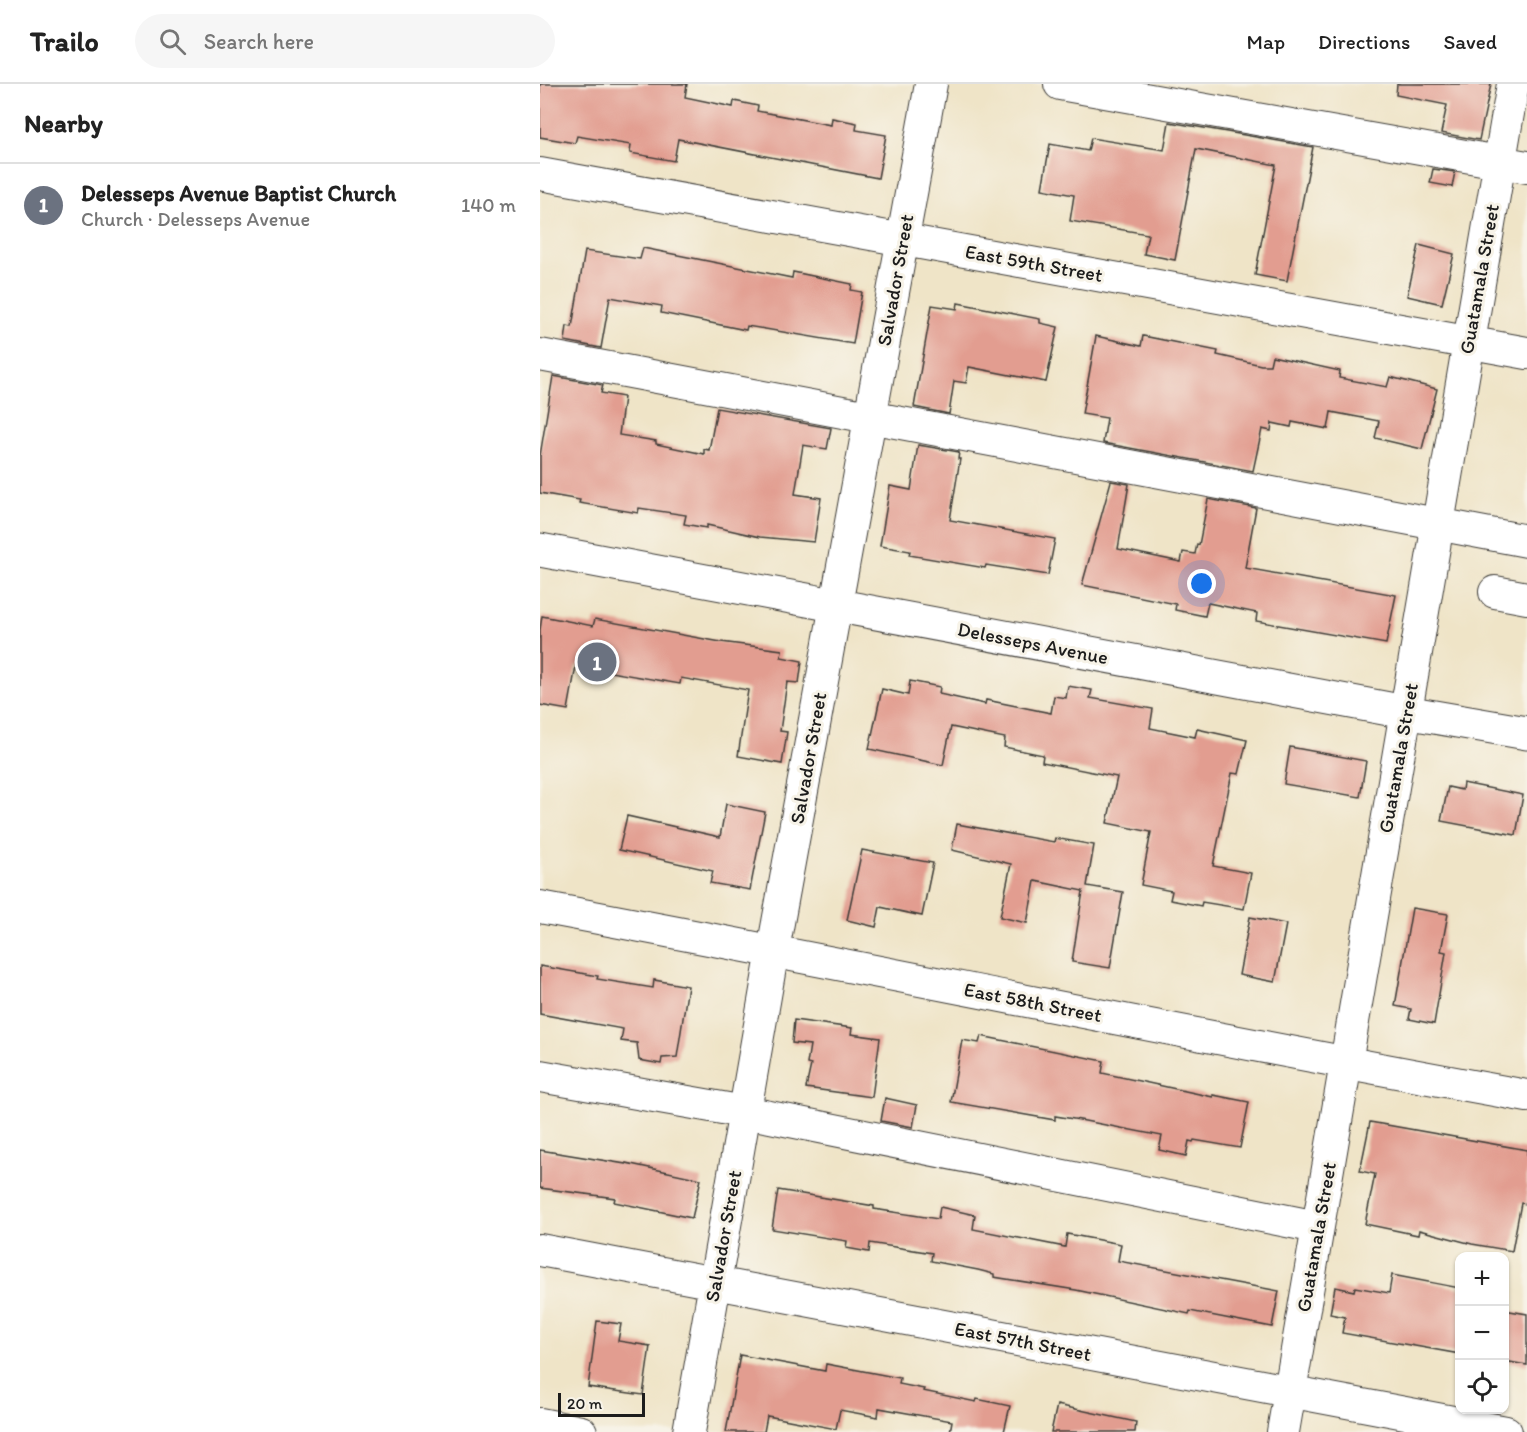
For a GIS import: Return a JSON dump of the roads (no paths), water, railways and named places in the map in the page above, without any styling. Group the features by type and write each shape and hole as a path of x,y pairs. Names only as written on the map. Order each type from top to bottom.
{"main road":[{"name":"Delesseps Avenue","path":"540,550 1527,733"}],"street":[{"name":"Salvador Street","path":"689,1432 773,950 931,84"},
{"path":"1060,84 1513,164"},
{"name":"Guatamala Street","path":"1283,1432 1469,342 1513,164 1512,84"},
{"name":"East 59th Street","path":"540,174 1527,353"},
{"path":"540,355 1527,541"},
{"path":"1495,592 1527,598"},
{"name":"East 58th Street","path":"540,907 1527,1096"},
{"path":"540,1076 745,1112 1317,1227"},
{"name":"East 57th Street","path":"540,1250 1506,1432"},
{"path":"540,1424 581,1432"}],"place":[{"name":"Delesseps Avenue Baptist Church","path":"597,662"}]}
